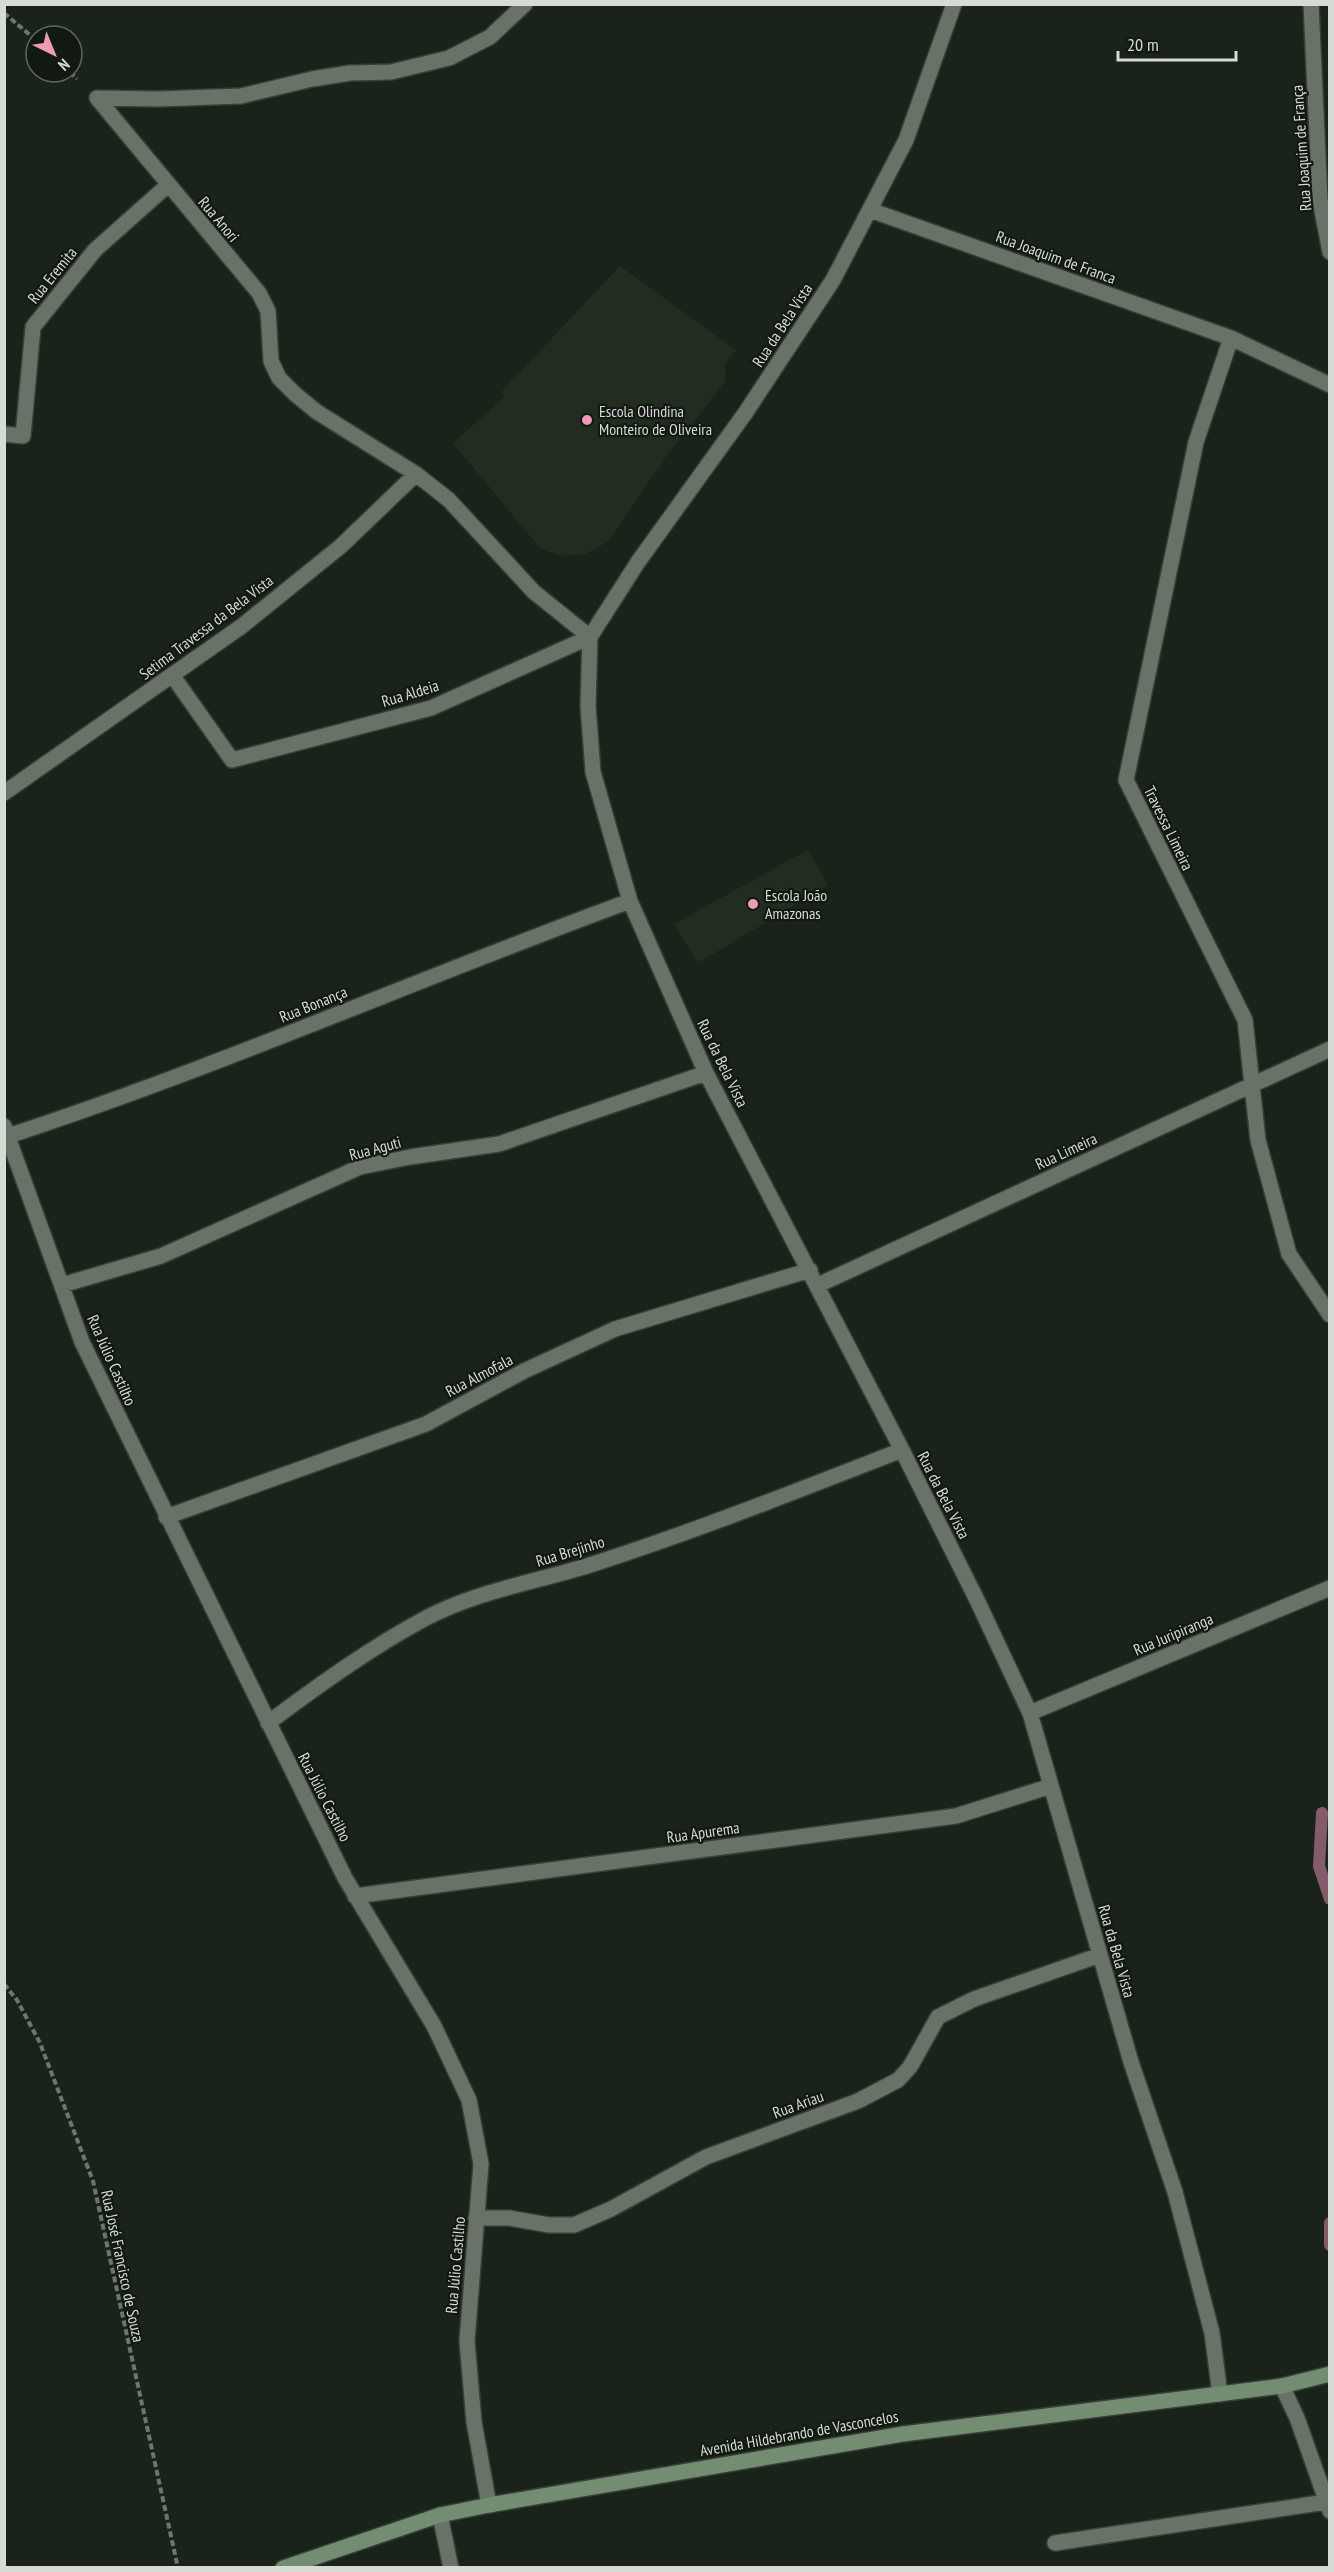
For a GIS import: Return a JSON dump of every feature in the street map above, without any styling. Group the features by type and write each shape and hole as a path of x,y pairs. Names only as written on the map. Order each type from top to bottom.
{"street":[{"name":"Rua Anori","path":"416,474 317,412 279,378 271,361 268,311 259,293 97,98 169,99 241,96 312,79 350,73 391,72 449,58 490,37 525,4"},
{"name":"Rua da Bela Vista","path":"954,4 906,140 827,289 746,412 638,562 590,638 588,706 593,772 630,901 706,1073 902,1450 1030,1713 1131,2062 1175,2192 1212,2333 1220,2394"},
{"name":"Rua Joaquim de França","path":"1311,4 1320,200 1329,252"},
{"name":"Rua Eremita","path":"4,434 23,436 33,327 95,250 168,185"},
{"name":"Rua Joaquim de Franca","path":"870,210 1231,338 1329,385"},
{"name":"Travessa Limeira","path":"1231,338 1196,442 1126,780 1245,1020 1258,1140 1289,1254 1329,1315"},
{"path":"416,474 449,500 534,591 590,638"},
{"name":"Setima Travessa da Bela Vista","path":"4,793 97,730 242,626 341,546 416,474"},
{"name":"Rua Aldeia","path":"172,675 232,760 431,708 590,638"},
{"name":"Rua Bonança","path":"6,1131 86,1111 260,1045 481,956 630,901"},
{"name":"Rua Limeira","path":"818,1285 1329,1049"},
{"name":"Rua Aguti","path":"62,1285 161,1256 360,1167 499,1144 706,1073"},
{"name":"Rua Júlio Castilho","path":"6,1131 82,1342 166,1517 355,1896 434,2026 469,2100 481,2164 467,2341 474,2422 489,2505"},
{"name":"Rua Almofala","path":"166,1517 426,1424 524,1371 615,1329 810,1270"},
{"name":"Rua Brejinho","path":"268,1723 343,1666 428,1617 479,1596 601,1561 774,1500 902,1450"},
{"name":"Rua Juripiranga","path":"1030,1713 1329,1588"},
{"name":"Rua Apurema","path":"355,1896 956,1816 1051,1786"},
{"name":"Rua Ariau","path":"476,2218 509,2218 549,2225 573,2225 592,2217 706,2157 858,2101 898,2080 910,2067 938,2017 974,1999 1100,1955"},
{"name":"Avenida Hildebrando de Vasconcelos","path":"283,2568 441,2516 489,2505 903,2433 1282,2386 1325,2375"},
{"path":"1055,2543 1328,2506 1297,2418 1282,2386"},
{"path":"441,2516 451,2568"}],"path":[{"path":"4,13 24,30"},
{"name":"Rua José Francisco de Souza","path":"4,1984 17,2000 40,2043 93,2181 178,2568"}],"shaded area":[{"name":"Escola Olindina Monteiro de Oliveira","path":"620,266 736,350 725,364 726,381 667,455 609,541 586,554 560,556 540,548 453,443 504,397 501,392"},
{"name":"Escola João Amazonas","path":"808,850 828,885 698,963 674,924"}],"waterway":[{"path":"1322,1813 1319,1866 1330,1899"},
{"path":"1330,2223 1330,2245"}],"place":[{"name":"Escola Olindina Monteiro de Oliveira","path":"587,420"},
{"name":"Escola João Amazonas","path":"753,904"}]}
